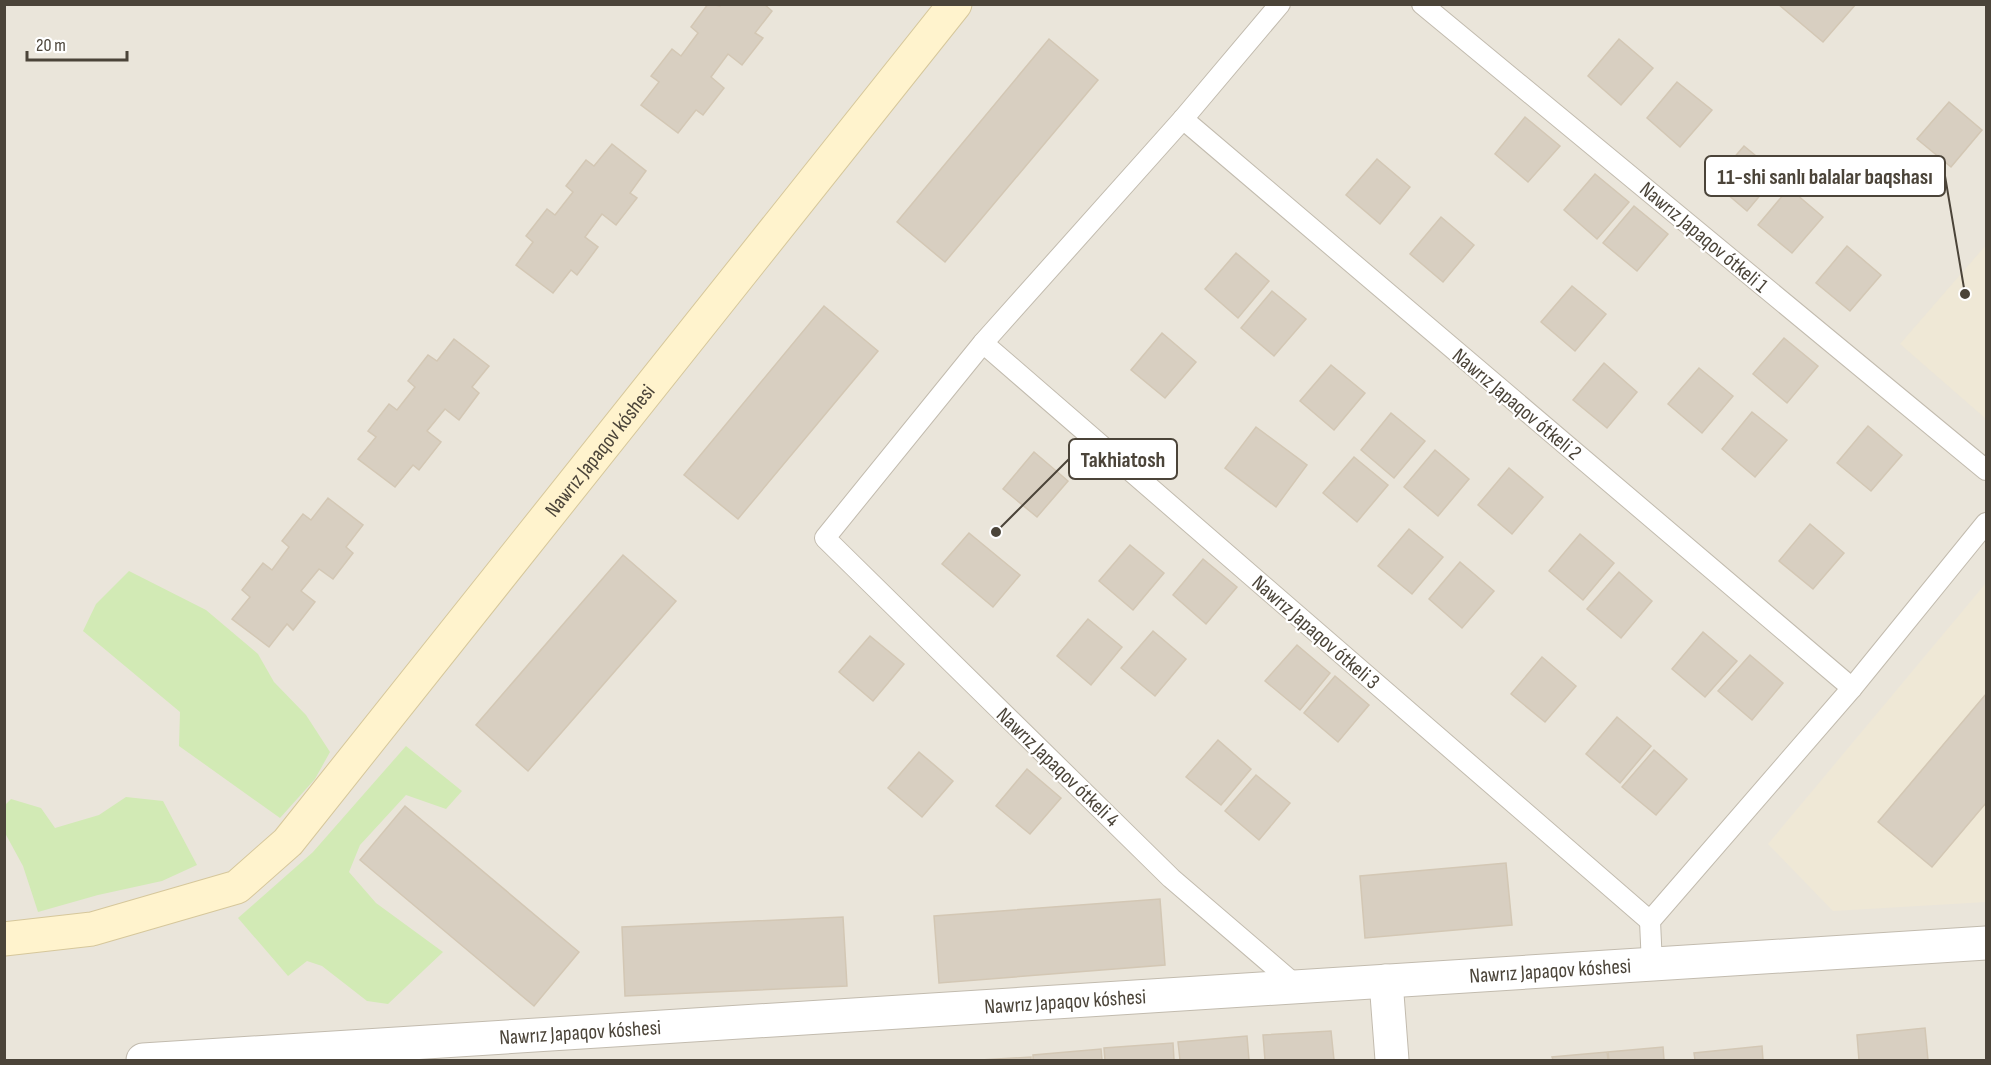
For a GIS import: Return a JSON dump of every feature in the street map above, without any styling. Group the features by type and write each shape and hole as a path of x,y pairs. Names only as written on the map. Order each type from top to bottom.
{"street":[{"name":"Nawrız Japaqov kóshesi","path":"4,939 92,929 237,887 288,842 955,4"},
{"name":"Nawrız Japaqov kóshesi","path":"143,1060 1986,943"},
{"path":"1386,981 1392,1060"}],"lane":[{"path":"983,343 1183,119 1280,4"},
{"name":"Nawrız Japaqov ótkeli 1","path":"1422,4 1986,470"},
{"name":"Nawrız Japaqov ótkeli 2","path":"1183,119 1852,688"},
{"name":"Nawrız Japaqov ótkeli 4","path":"983,343 825,538 1171,878 1298,987"},
{"name":"Nawrız Japaqov ótkeli 3","path":"983,343 1650,921"},
{"path":"1652,964 1650,921 1852,688 1986,523"}],"shaded area":[{"path":"5,5 1986,5 1986,1060 5,1060"},
{"path":"1986,245 1986,419 1900,344"},
{"path":"1986,583 1986,902 1833,911 1768,844"}],"green space":[{"path":"129,571 206,610 258,654 274,682 306,715 330,752 315,779 280,818 179,746 180,712 83,631 96,604"},
{"path":"406,746 462,791 446,809 406,795 360,845 349,872 376,903 443,952 388,1004 367,1001 322,966 307,961 288,976 238,918 313,852"},
{"path":"126,797 163,801 197,865 162,881 98,895 38,912 23,866 5,833 5,805 11,799 41,808 55,828 99,815"}],"building":[{"path":"708,4 720,6 722,4 764,4 772,11 755,33 763,38 742,65 728,54 711,77 724,88 703,115 696,110 678,133 641,105 659,82 651,76 672,49 681,56 698,33 691,27"},
{"path":"1778,4 1856,4 1823,42"},
{"path":"1049,39 1098,80 945,262 897,222"},
{"path":"1619,39 1653,68 1621,105 1588,76"},
{"path":"1677,82 1712,110 1680,147 1647,118"},
{"path":"1949,102 1982,130 1951,167 1917,139"},
{"path":"1525,117 1560,146 1528,182 1495,154"},
{"path":"612,144 646,171 630,193 637,198 616,225 602,214 585,237 598,247 577,275 571,270 553,293 516,265 533,242 526,236 547,209 555,215 573,192 566,186 586,160 594,166"},
{"path":"1744,146 1778,174 1747,211 1713,182"},
{"path":"1377,159 1410,187 1380,224 1346,195"},
{"path":"1595,174 1629,202 1597,239 1564,210"},
{"path":"1789,188 1823,217 1792,253 1758,225"},
{"path":"1634,206 1668,234 1637,271 1603,243"},
{"path":"1441,217 1474,245 1443,282 1410,254"},
{"path":"1847,246 1881,275 1850,311 1816,283"},
{"path":"1236,253 1269,281 1238,318 1205,289"},
{"path":"1572,286 1606,314 1575,351 1541,322"},
{"path":"1272,291 1306,319 1274,356 1241,328"},
{"path":"824,306 878,351 738,519 684,475"},
{"path":"1162,333 1196,362 1165,398 1131,370"},
{"path":"1784,338 1818,366 1787,403 1753,374"},
{"path":"454,339 489,366 472,387 479,393 459,420 445,409 427,431 441,442 419,470 413,465 395,487 358,459 376,437 368,431 389,404 397,410 415,387 408,381 428,355 437,361"},
{"path":"1604,363 1637,392 1607,428 1573,400"},
{"path":"1331,365 1365,393 1334,430 1300,401"},
{"path":"1699,368 1733,396 1702,433 1668,404"},
{"path":"1752,412 1787,440 1755,477 1722,449"},
{"path":"1391,413 1425,441 1394,478 1361,450"},
{"path":"1868,426 1902,455 1871,491 1837,463"},
{"path":"1256,427 1307,465 1276,507 1225,468"},
{"path":"1435,450 1469,479 1438,516 1404,487"},
{"path":"1034,452 1068,481 1037,517 1003,489"},
{"path":"1354,457 1388,485 1357,522 1323,493"},
{"path":"1509,468 1543,497 1512,534 1478,505"},
{"path":"328,498 363,525 346,547 353,553 333,579 319,569 301,591 315,602 293,630 287,624 269,647 232,619 250,597 242,590 263,563 272,570 289,547 282,541 303,514 311,520"},
{"path":"1810,524 1844,553 1813,589 1779,561"},
{"path":"1409,529 1443,557 1412,594 1378,566"},
{"path":"969,533 1020,575 993,607 942,564"},
{"path":"1580,534 1614,563 1583,600 1549,571"},
{"path":"1130,545 1164,573 1133,610 1099,581"},
{"path":"623,555 676,601 528,771 476,725"},
{"path":"1203,559 1237,587 1206,624 1173,595"},
{"path":"1460,562 1494,591 1462,628 1429,599"},
{"path":"1619,572 1652,601 1621,638 1587,609"},
{"path":"1088,619 1122,647 1091,685 1057,656"},
{"path":"1153,631 1186,659 1155,696 1121,668"},
{"path":"1703,632 1737,661 1705,697 1672,669"},
{"path":"870,636 904,664 873,701 839,672"},
{"path":"1297,645 1330,673 1300,710 1265,681"},
{"path":"1750,655 1783,683 1752,720 1718,691"},
{"path":"1542,657 1576,686 1545,722 1511,694"},
{"path":"1335,676 1369,705 1338,742 1304,713"},
{"path":"1986,694 1986,803 1932,867 1878,822"},
{"path":"1617,717 1651,746 1620,783 1586,754"},
{"path":"1218,740 1251,769 1221,805 1186,777"},
{"path":"1654,750 1687,779 1656,815 1622,787"},
{"path":"919,752 953,781 922,817 888,788"},
{"path":"1027,769 1061,798 1030,834 996,806"},
{"path":"1256,775 1290,803 1259,840 1225,811"},
{"path":"405,806 579,952 534,1006 360,860"},
{"path":"1506,863 1512,925 1365,938 1360,876"},
{"path":"1160,899 1165,965 939,983 934,916"},
{"path":"843,917 847,986 625,996 622,927"},
{"path":"1925,1028 1928,1060 1859,1060 1857,1035"},
{"path":"1331,1031 1334,1060 1265,1060 1263,1035"},
{"path":"1247,1036 1249,1060 1180,1060 1178,1042"},
{"path":"1173,1043 1174,1060 1105,1060 1104,1048"},
{"path":"1762,1046 1763,1060 1695,1060 1694,1053"},
{"path":"1663,1047 1664,1060 1609,1060 1608,1052"},
{"path":"1101,1049 1102,1060 1033,1060 1033,1055"},
{"path":"1607,1052 1608,1060 1553,1060 1552,1057"},
{"path":"1031,1057 1031,1060 980,1060"}],"place":[{"name":"11-shi sanlı balalar baqshası","path":"1965,294"},
{"name":"Takhiatosh","path":"996,532"}]}
